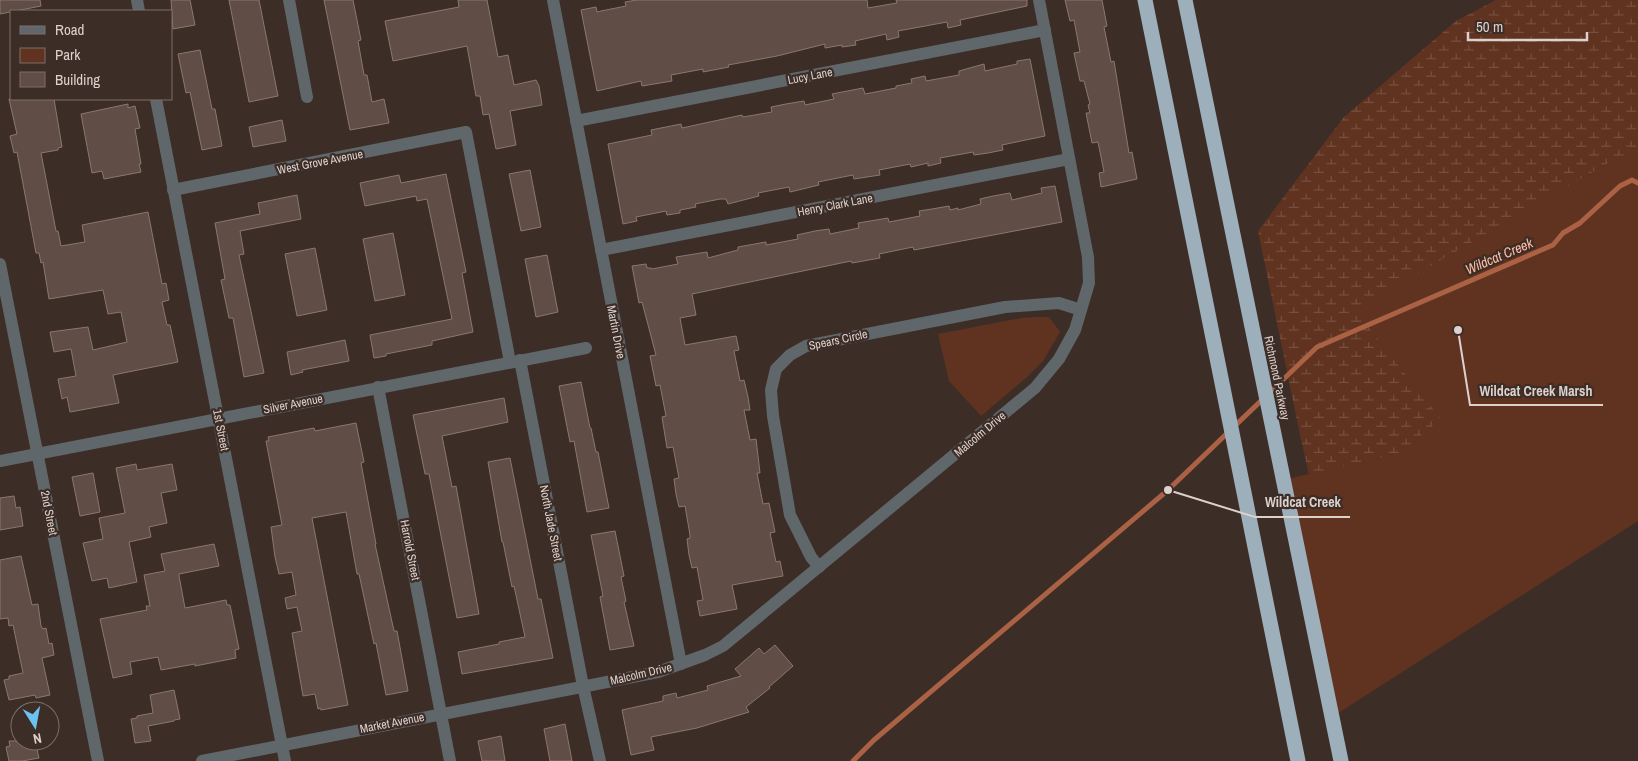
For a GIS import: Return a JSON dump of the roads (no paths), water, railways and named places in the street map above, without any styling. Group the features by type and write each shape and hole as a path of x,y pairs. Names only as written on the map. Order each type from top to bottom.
{"highway":[{"path":"1145,0 1298,761"},
{"name":"Richmond Parkway","path":"1185,0 1341,761"}],"street":[{"path":"289,0 307,97"},
{"name":"Martin Drive","path":"553,0 681,664"},
{"name":"Malcolm Drive","path":"583,686 656,672 705,655 723,646 1035,388 1059,359 1075,330 1089,283 1088,257 1040,0"},
{"name":"Lucy Lane","path":"576,121 1045,30"},
{"name":"1st Street","path":"156,100 285,761"},
{"name":"West Grove Avenue","path":"173,190 466,132"},
{"name":"North Jade Street","path":"466,132 600,761"},
{"name":"Henry Clark Lane","path":"601,250 1070,159"},
{"name":"2nd Street","path":"0,264 98,761"},
{"name":"Spears Circle","path":"819,567 811,557 790,515 773,416 771,390 776,370 790,355 806,346 1005,307 1059,303 1081,310"},
{"name":"Silver Avenue","path":"0,461 586,348"},
{"name":"Harrold Street","path":"378,387 450,761"},
{"name":"Market Avenue","path":"202,761 583,686"}],"waterway":[{"name":"Wildcat Creek","path":"853,761 874,740 1168,490 1317,347 1553,245 1563,233 1580,223 1620,186 1632,180 1638,183"}],"place":[{"name":"Wildcat Creek Marsh","path":"1458,330"},
{"name":"Wildcat Creek","path":"1168,490"}]}
